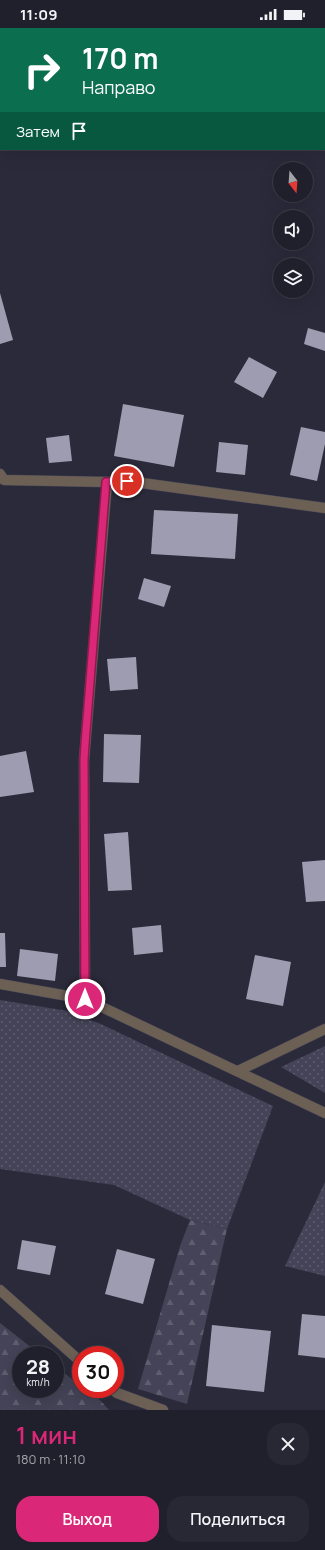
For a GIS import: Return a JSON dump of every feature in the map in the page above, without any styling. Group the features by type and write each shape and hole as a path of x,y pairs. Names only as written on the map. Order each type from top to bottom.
{"street":[{"path":"0,474 4,480 127,481 325,508"},
{"path":"85,999 84,760 106,482"},
{"path":"0,984 85,999 325,1113"},
{"path":"238,1071 325,1029"},
{"path":"0,1290 72,1354"},
{"path":"124,1396 163,1410"}],"green space":[{"path":"0,1000 68,1011 103,1025 273,1106 227,1229 190,1220 114,1185 0,1169"},
{"path":"325,1046 325,1093 281,1067"},
{"path":"325,1182 325,1276 285,1266"},
{"path":"190,1220 227,1229 187,1404 138,1389 180,1246"},
{"path":"0,1323 29,1346 12,1346 12,1398 64,1398 64,1373 72,1379 72,1398 97,1398 109,1410 0,1410"}],"building":[{"path":"0,293 13,340 0,344"},
{"path":"308,328 325,333 325,351 304,344"},
{"path":"249,357 277,372 263,398 234,382"},
{"path":"123,404 184,415 174,467 114,456"},
{"path":"301,427 325,432 325,444 317,481 290,475"},
{"path":"69,435 72,461 49,463 46,438"},
{"path":"219,442 248,445 245,475 216,472"},
{"path":"154,510 238,514 235,559 151,554"},
{"path":"144,578 171,586 164,607 138,599"},
{"path":"136,657 138,689 110,691 107,659"},
{"path":"104,734 141,735 139,783 103,782"},
{"path":"26,751 34,792 0,797 0,756"},
{"path":"128,832 132,890 108,891 104,834"},
{"path":"325,860 325,901 306,902 302,862"},
{"path":"161,925 163,952 134,955 132,928"},
{"path":"0,933 5,933 6,967 0,967"},
{"path":"20,949 58,954 55,981 17,976"},
{"path":"255,955 291,962 283,1006 246,999"},
{"path":"22,1240 56,1246 50,1275 17,1269"},
{"path":"117,1249 155,1259 143,1304 105,1294"},
{"path":"302,1314 325,1316 325,1358 298,1355"},
{"path":"212,1325 271,1331 264,1392 206,1386"}],"route":[{"path":"85,999 84,760 106,482 127,481"}]}
